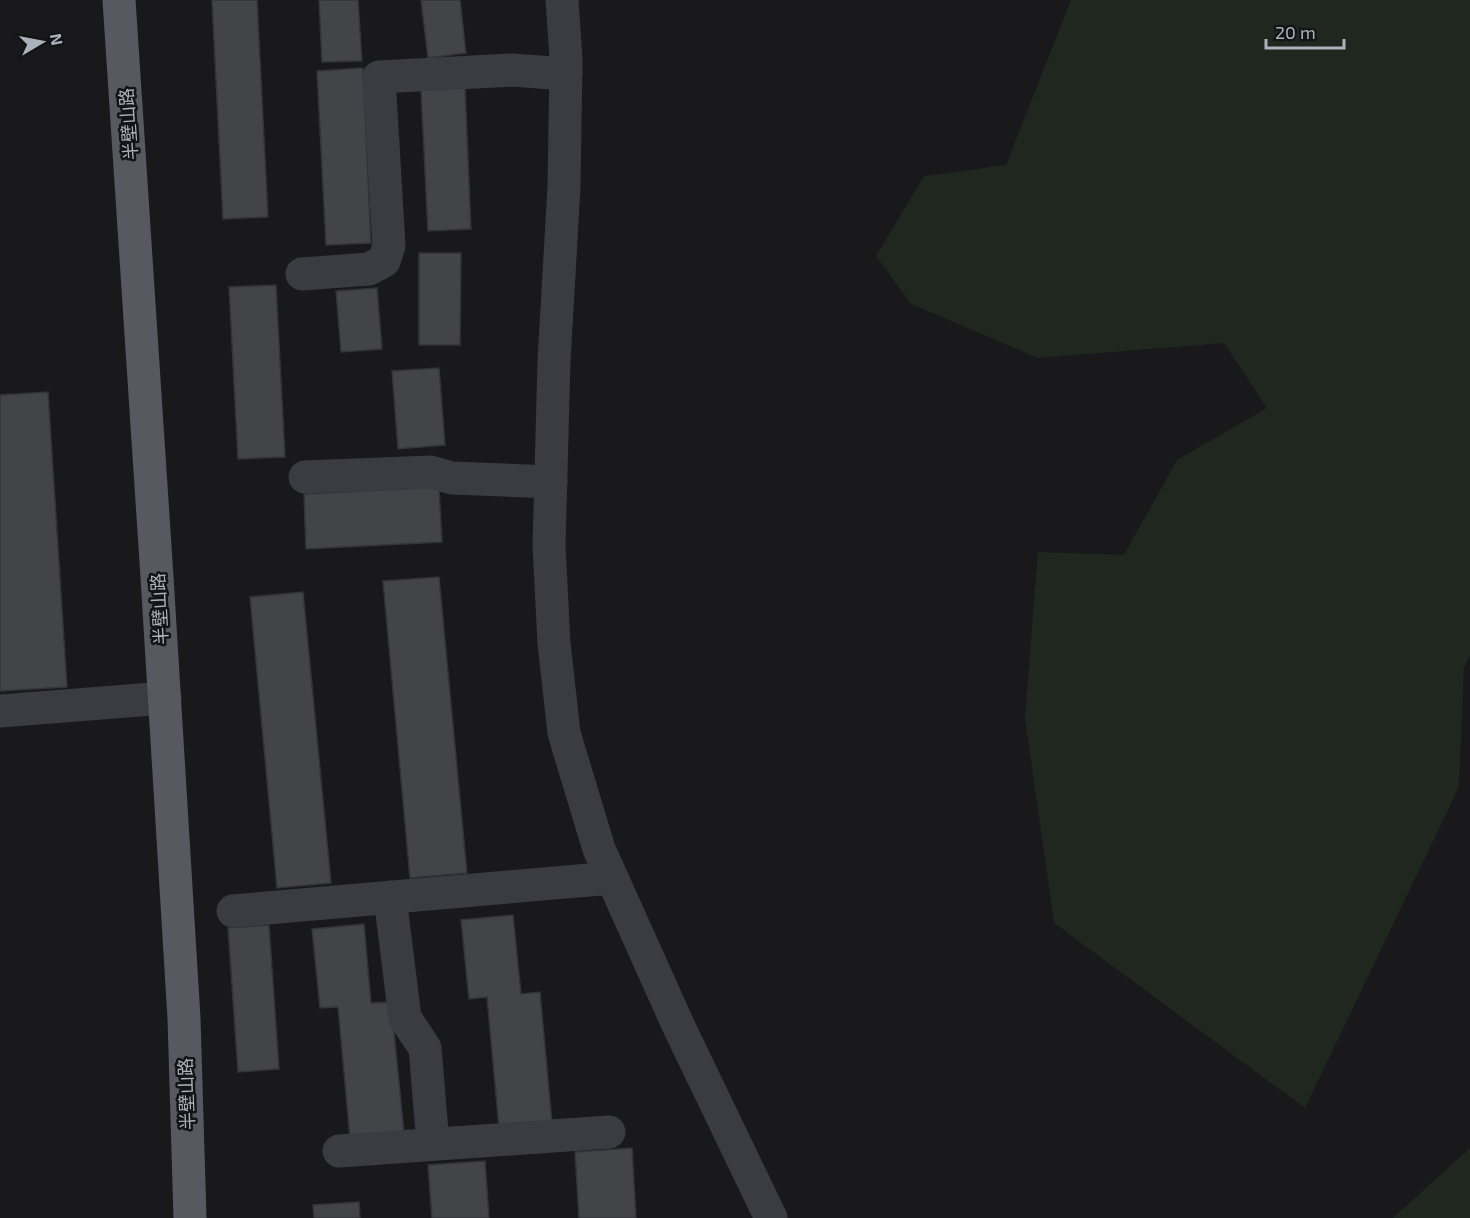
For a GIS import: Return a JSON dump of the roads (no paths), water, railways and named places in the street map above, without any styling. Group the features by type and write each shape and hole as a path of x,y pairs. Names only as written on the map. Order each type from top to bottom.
{"main road":[{"name":"半壁山路","path":"119,0 184,1018 190,1218"}],"street":[{"path":"562,0 566,74 564,187 554,361 549,546 554,643 564,733 599,849 679,1027 771,1218"},
{"path":"302,274 369,269 384,261 389,246 379,77 512,70 566,74"},
{"path":"305,477 431,472 452,478 550,482"},
{"path":"0,711 165,698"},
{"path":"233,911 612,878"},
{"path":"390,897 405,1018 425,1048 433,1144"},
{"path":"339,1151 609,1132"}]}
